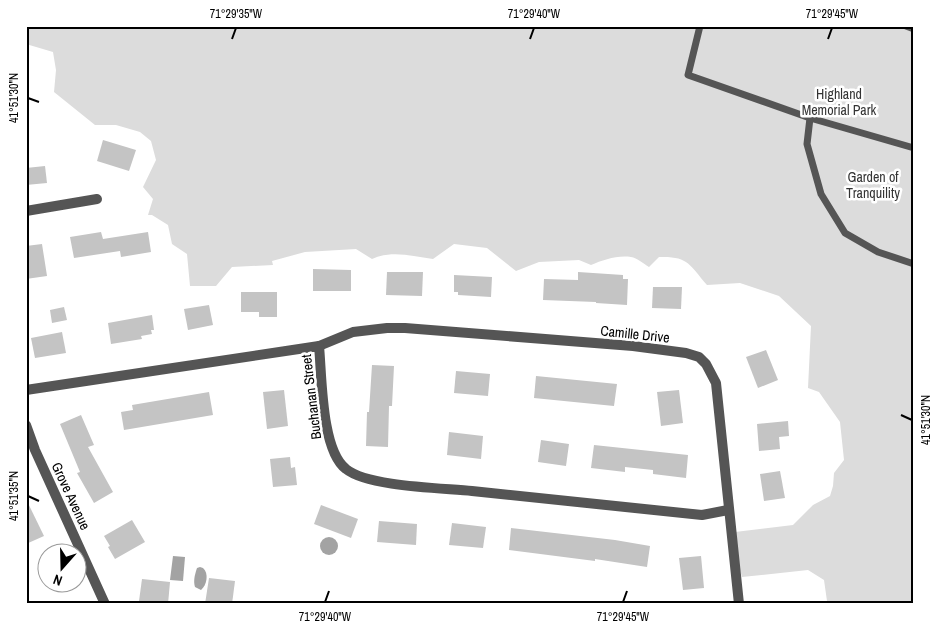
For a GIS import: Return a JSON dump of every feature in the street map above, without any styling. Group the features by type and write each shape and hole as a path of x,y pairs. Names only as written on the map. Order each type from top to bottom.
{"street":[{"path":"26,210 97,199"},
{"name":"Camille Drive","path":"319,346 353,332 405,328 632,346 686,353 699,357 706,364 716,383 739,604"},
{"name":"Buchanan Street","path":"26,390 319,346 328,438 336,457 346,469 359,476 412,486 702,515 728,510"},
{"name":"Grove Avenue","path":"26,426 34,450 106,604"}],"lane":[{"path":"700,26 688,75 810,118 914,148"},
{"path":"906,26 914,29"},
{"path":"810,118 807,144 821,194 845,233 878,252 914,264"}],"green space":[{"path":"26,26 914,26 914,604 830,604 827,601 824,580 808,570 742,577 735,532 793,525 813,505 830,496 834,473 844,460 840,422 819,392 808,388 811,326 779,296 740,283 707,285 692,267 676,258 659,257 649,267 631,257 610,258 591,265 579,260 539,262 516,271 487,248 454,244 433,259 394,254 372,259 356,249 305,252 272,261 273,265 232,267 216,286 190,286 187,254 172,244 168,225 152,215 148,215 153,199 143,187 156,160 151,141 140,132 116,125 95,125 54,92 56,70 53,52 26,44"}],"shaded area":[{"path":"329,537 335,540 338,546 335,552 329,555 323,552 320,546 323,540"},
{"path":"173,556 185,557 183,581 170,580"},
{"path":"200,567 205,570 207,576 205,585 201,590 195,587 194,582 197,568"}],"building":[{"path":"103,140 136,150 129,171 97,161"},
{"path":"45,166 47,183 26,185 26,168"},
{"path":"101,232 103,239 148,232 151,252 121,257 120,251 74,258 70,237"},
{"path":"42,244 47,276 26,279 26,246"},
{"path":"313,269 351,270 351,291 313,291"},
{"path":"387,272 423,272 422,296 386,295"},
{"path":"578,272 623,275 623,279 628,279 627,305 543,300 544,279 578,280"},
{"path":"454,275 492,277 491,297 458,295 458,292 454,292"},
{"path":"653,287 682,287 681,309 652,308"},
{"path":"241,292 277,292 277,317 259,317 259,312 241,312"},
{"path":"209,305 213,325 188,330 184,309"},
{"path":"64,307 67,320 52,323 50,310"},
{"path":"152,315 154,330 151,330 152,334 141,336 142,339 111,344 108,323"},
{"path":"62,332 66,353 35,358 31,338"},
{"path":"766,350 778,380 758,388 746,357"},
{"path":"372,365 394,366 392,406 389,406 388,447 366,446 367,412 369,412"},
{"path":"456,371 490,374 488,396 454,393"},
{"path":"536,376 617,384 614,406 534,398"},
{"path":"284,390 288,426 267,429 263,392"},
{"path":"679,390 683,423 661,426 657,392"},
{"path":"209,392 213,415 124,430 121,412 133,410 132,405"},
{"path":"81,415 94,445 88,447 113,492 94,503 77,473 80,472 60,424"},
{"path":"788,421 789,436 779,437 780,449 759,451 757,424"},
{"path":"449,432 483,436 481,459 447,455"},
{"path":"541,440 569,444 566,466 538,462"},
{"path":"594,445 688,455 686,478 653,474 653,470 625,467 625,472 591,468"},
{"path":"290,457 291,468 295,467 297,485 273,487 270,459"},
{"path":"780,471 785,498 764,501 760,474"},
{"path":"26,499 44,536 26,544"},
{"path":"321,505 358,519 351,538 314,524"},
{"path":"132,520 145,542 115,559 104,536"},
{"path":"379,521 417,524 416,545 377,542"},
{"path":"452,523 486,527 483,548 449,545"},
{"path":"511,528 650,546 647,567 595,559 595,561 509,550"},
{"path":"701,556 704,588 683,590 679,558"},
{"path":"209,578 235,581 232,604 205,604"},
{"path":"142,579 170,582 168,604 139,601"}],"park label":[{"name":"Highland Memorial Park","path":"839,102"},
{"name":"Garden of Tranquility","path":"873,186"}]}
